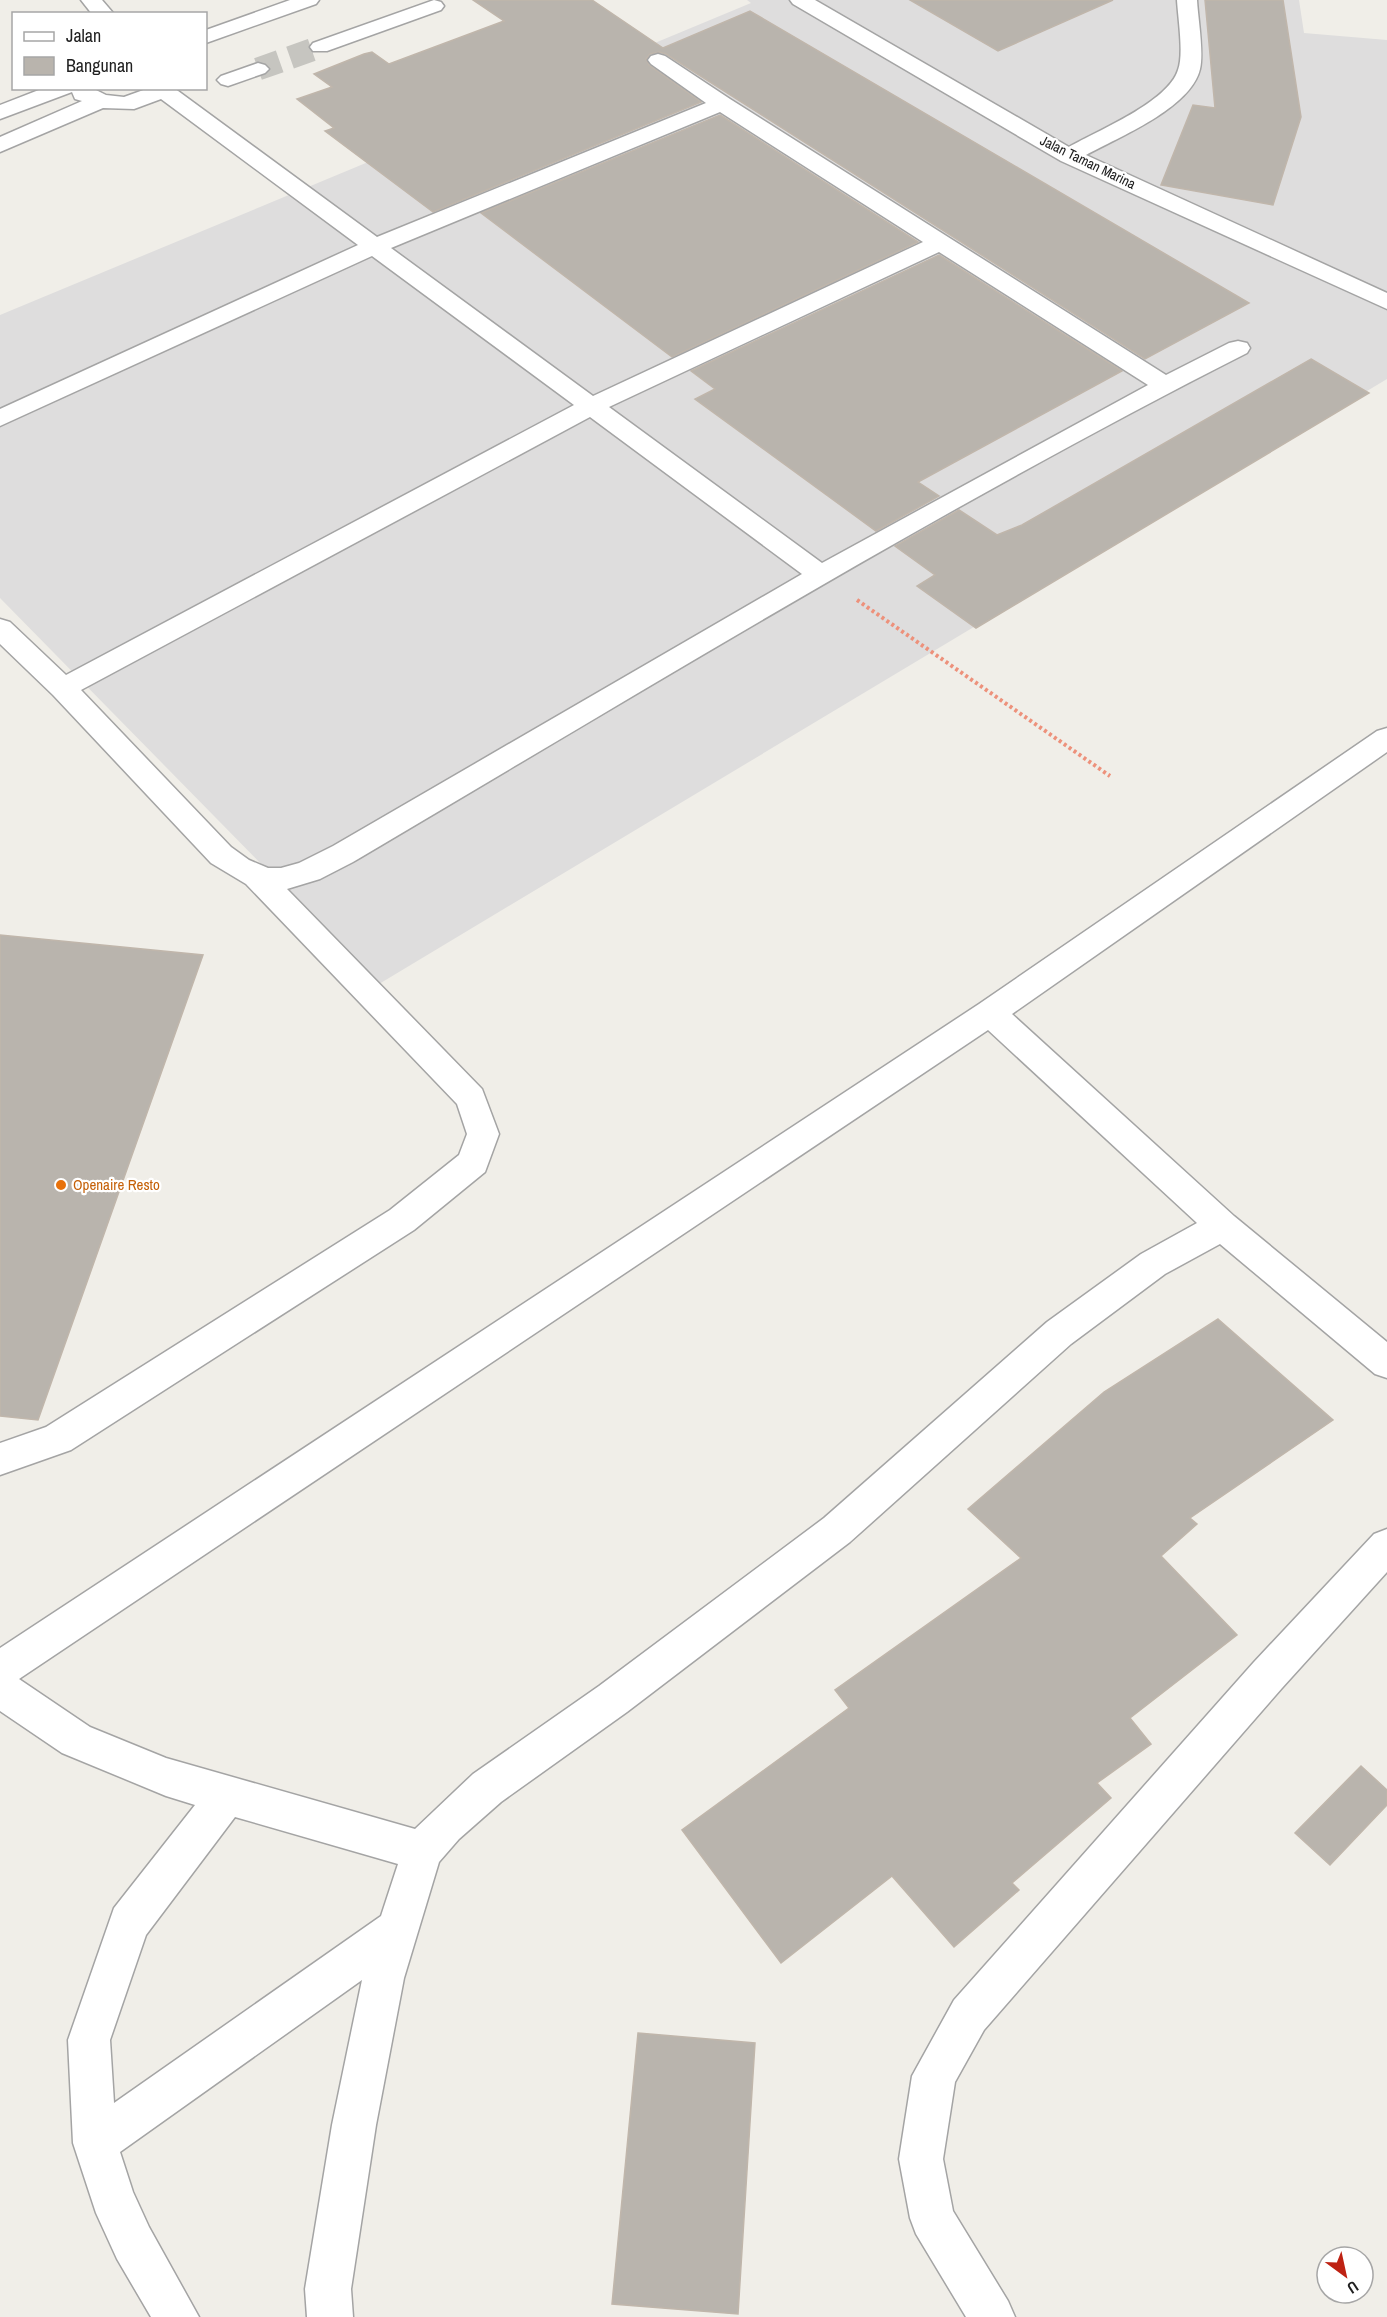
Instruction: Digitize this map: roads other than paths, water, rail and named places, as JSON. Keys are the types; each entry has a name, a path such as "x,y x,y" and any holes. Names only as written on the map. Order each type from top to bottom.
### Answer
{"street":[{"path":"91,0 102,12"},
{"path":"207,37 309,0"},
{"name":"Jalan Taman Marina","path":"801,0 1069,156 1387,302"},
{"path":"1069,156 1166,100 1181,88 1190,68 1187,0"},
{"path":"320,47 436,2"},
{"path":"658,60 722,104 1165,385"},
{"path":"228,80 258,69"},
{"path":"0,113 59,90"},
{"path":"0,145 90,95 121,104 145,100 160,90"},
{"path":"163,90 373,247 821,575"},
{"path":"0,418 373,247 722,104"},
{"path":"63,688 591,406 939,243"},
{"path":"0,628 63,688 221,855 239,869 257,877 277,882 295,878 336,858 821,575 1165,385 1238,348"},
{"path":"0,1670 990,1013 1387,738"},
{"path":"0,1459 58,1438 402,1220 473,1163 483,1134 471,1098 257,877"},
{"path":"990,1013 1222,1226 1387,1363"},
{"path":"330,2317 328,2289 354,2125 383,1978 422,1851 445,1825 487,1788 613,1699 837,1530 1059,1333 1153,1264 1222,1226"},
{"path":"992,2317 932,2218 921,2159 934,2076 969,2015 1268,1675 1387,1546"},
{"path":"0,1689 76,1740 166,1777 422,1851"},
{"path":"176,2317 133,2243 112,2197 95,2143 89,2040 129,1923 227,1795"},
{"path":"95,2143 398,1929"}],"tunnel":[{"path":"258,69 320,47"}],"place":[{"name":"Openaire Resto","path":"61,1185"}]}
